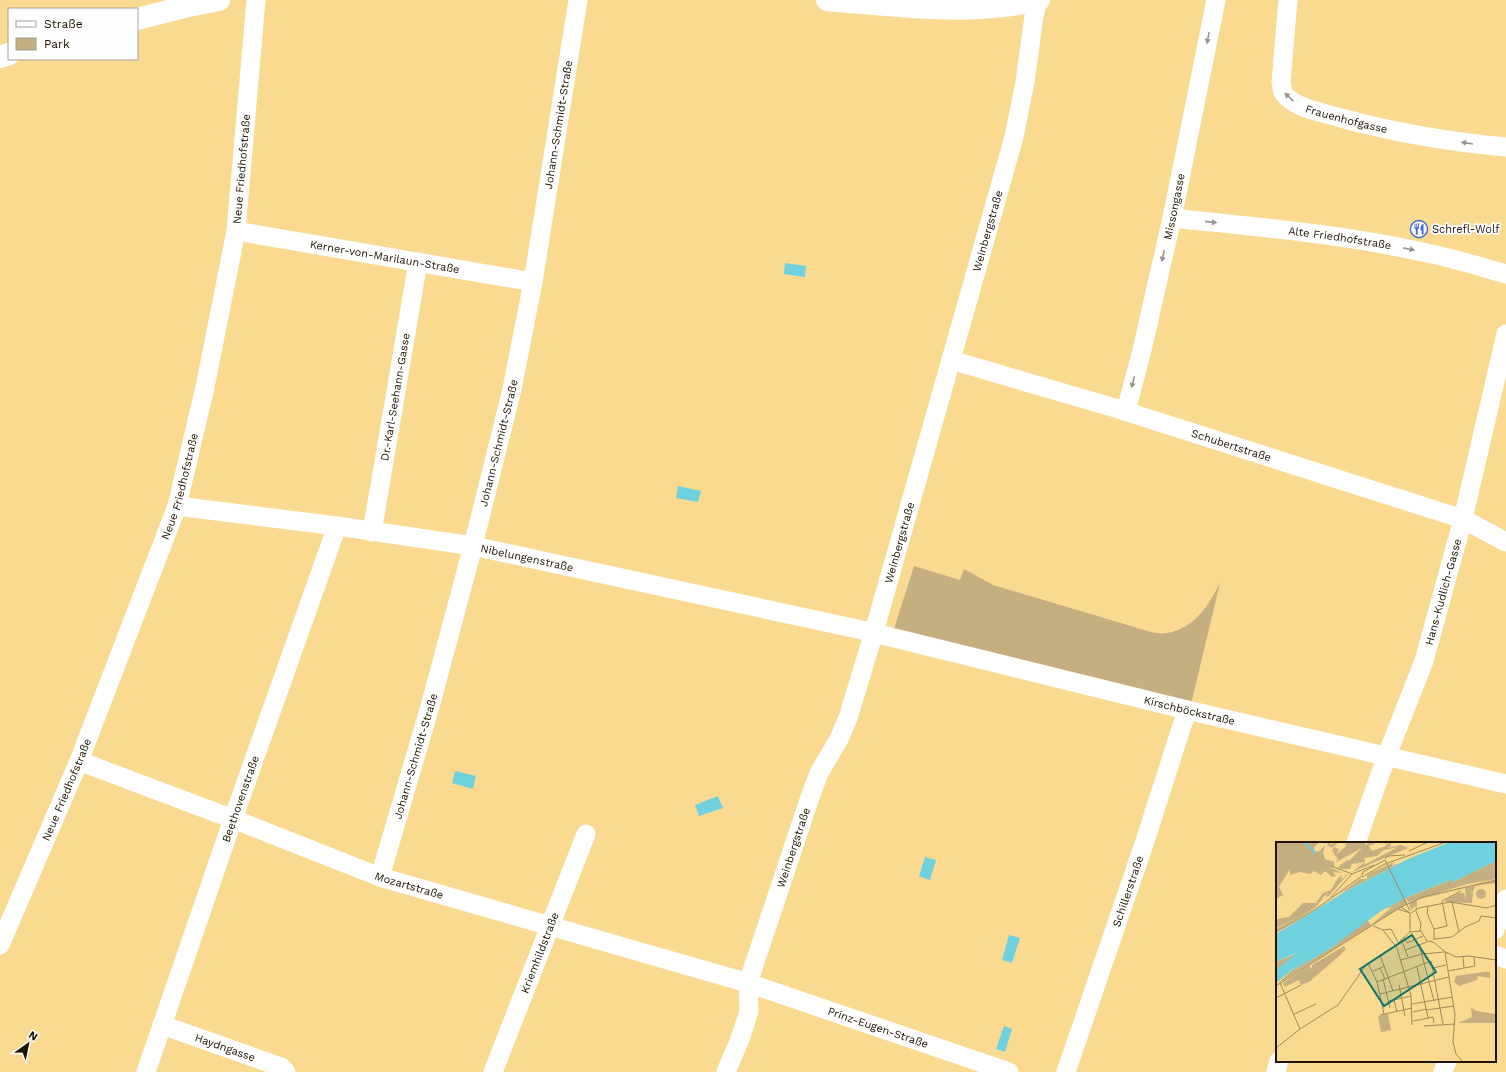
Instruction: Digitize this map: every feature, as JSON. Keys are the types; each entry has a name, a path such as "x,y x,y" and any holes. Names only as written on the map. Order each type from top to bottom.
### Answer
{"street":[{"path":"138,19 219,0"},
{"name":"Neue Friedhofstraße","path":"0,945 79,762 177,506 205,387 236,230 256,0"},
{"name":"Johann-Schmidt-Straße","path":"380,877 433,695 473,546 512,389 533,282 578,0"},
{"path":"827,0 918,8 959,9 1003,6 1038,0"},
{"name":"Weinbergstraße","path":"726,1072 740,1039 749,1011 748,983 810,797 819,773 839,739 848,718 874,632 1014,137 1026,82 1034,16 1038,0"},
{"name":"Missongasse","path":"1126,412 1142,350 1172,218 1216,0"},
{"name":"Frauenhofgasse","path":"1288,0 1281,82 1284,94 1295,102 1307,109 1377,128 1473,144 1506,147"},
{"name":"Alte Friedhofstraße","path":"1172,218 1288,230 1376,243 1428,253 1506,274"},
{"name":"Kerner-von-Marilaun-Straße","path":"236,230 533,282"},
{"name":"Dr.-Karl-Seehann-Gasse","path":"372,532 418,262"},
{"name":"Hans-Kudlich-Gasse","path":"1356,842 1387,756 1424,661 1463,518 1506,334"},
{"name":"Schubertstraße","path":"951,360 1126,412 1463,518 1506,542"},
{"name":"Nibelungenstraße","path":"177,506 337,526 473,546 874,632"},
{"name":"Beethovenstraße","path":"146,1072 233,819 337,526"},
{"name":"Kirschböckstraße","path":"874,632 1187,710 1506,784"},
{"name":"Schillerstraße","path":"1066,1072 1145,841 1187,710"},
{"name":"Mozartstraße","path":"79,762 233,819 380,877 748,983"},
{"name":"Kriemhildstraße","path":"493,1072 586,834"},
{"path":"1496,927 1506,899"},
{"path":"1496,956 1506,959"},
{"name":"Prinz-Eugen-Straße","path":"748,983 1009,1072"},
{"name":"Haydngasse","path":"162,1025 282,1070"},
{"path":"1276,1072 1280,1062"},
{"path":"1443,1072 1447,1062"}],"green space":[{"path":"914,566 960,580 964,569 993,585 1151,632 1161,633 1177,631 1193,621 1200,615 1211,600 1220,583 1191,704 893,632"}],"water":[{"path":"785,263 806,266 805,277 784,274"},
{"path":"678,486 701,491 698,502 676,498"},
{"path":"455,771 476,776 473,789 452,783"},
{"path":"718,796 723,808 699,816 695,805"},
{"path":"925,857 936,860 930,880 919,876"},
{"path":"1009,935 1020,938 1012,963 1002,960"},
{"path":"1004,1026 1012,1029 1005,1052 996,1049"}],"place":[{"name":"Schrefl-Wolf","path":"1419,229"}]}
